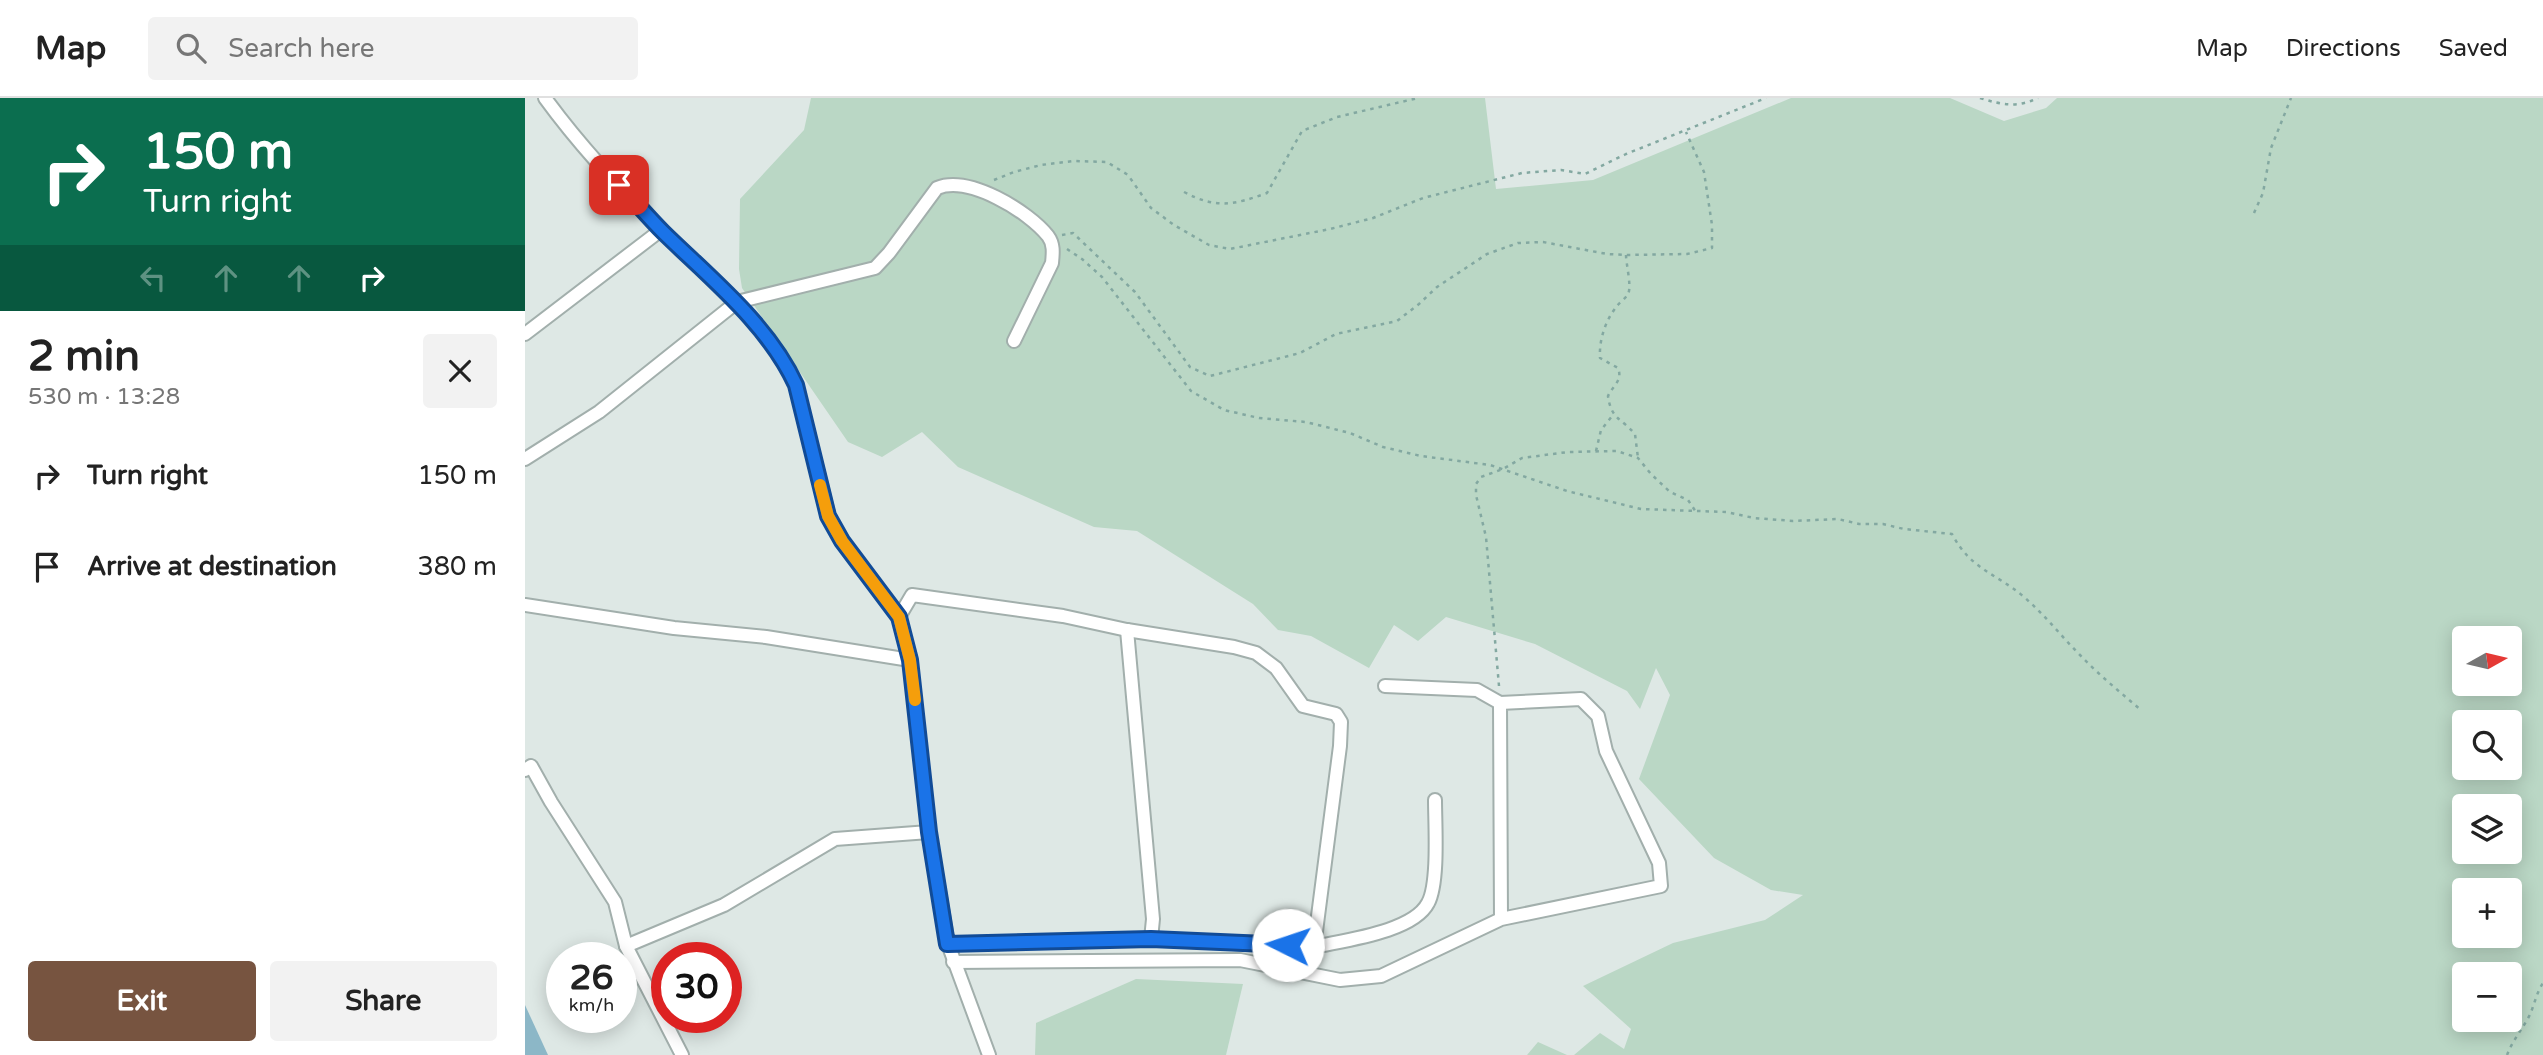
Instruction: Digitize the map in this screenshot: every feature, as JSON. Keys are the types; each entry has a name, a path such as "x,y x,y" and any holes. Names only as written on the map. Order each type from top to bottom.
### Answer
{"street":[{"path":"545,98 567,128 661,230 737,302 788,367 796,385 828,516 842,541 899,617 910,660 929,832 947,944 989,1055"},
{"path":"525,459 599,412 737,302 875,268 937,188 946,184 1007,201 1049,237 1054,249 1052,262 1014,341"},
{"path":"525,334 661,230"},
{"path":"899,617 912,594 1063,616 1127,630 1234,647 1256,653 1276,668 1303,706 1336,714 1341,722 1314,947"},
{"path":"525,605 674,628 766,636 910,660"},
{"path":"1127,630 1153,919 1151,939"},
{"path":"953,962 1240,960 1340,980 1381,976 1501,919 1661,886 1659,863 1606,751 1598,716 1581,699 1500,703 1477,690 1385,686"},
{"path":"1500,703 1501,919"},
{"path":"527,764 615,902 625,942"},
{"path":"947,944 1151,939 1314,947 1382,931 1412,920 1428,904 1433,889 1435,800"},
{"path":"636,942 724,905 835,839 929,832"},
{"path":"637,967 682,1055"}],"path":[{"path":"1184,192 1202,201 1224,205 1247,201 1267,193 1301,131 1337,117 1418,98"},
{"path":"980,192 995,180 1023,170 1073,161 1107,162 1128,175 1151,208 1174,225 1209,245 1230,249 1373,218 1423,198 1522,173 1561,170 1585,174 1766,98"},
{"path":"1980,98 1995,103 2023,105 2038,98"},
{"path":"2254,213 2263,193 2271,148 2291,98"},
{"path":"1049,237 1073,233 1135,292 1190,367 1210,376 1300,353 1336,334 1397,321 1437,287 1487,254 1518,243 1543,242 1626,255 1687,254 1712,248 1712,225 1704,172 1686,132"},
{"path":"1049,237 1082,259 1102,277 1191,391 1224,410 1259,418 1305,422 1350,433 1383,447 1503,469 1567,491 1641,509 1726,512 1754,518 1793,521 1838,519 1952,534 1960,550 1988,574 2007,582 2025,597 2079,654 2140,710"},
{"path":"1626,255 1630,289 1628,296 1616,307 1606,324 1600,343 1599,358 1618,368 1620,373 1618,384 1608,396 1613,415 1635,434 1638,458 1651,474 1671,492 1688,500 1696,512"},
{"path":"1595,452 1601,430 1613,415"},
{"path":"1500,703 1487,549 1476,484 1481,477 1522,458 1568,452 1617,451 1638,458"},
{"path":"2507,1055 2529,1018 2536,994 2543,983"}],"green space":[{"path":"811,98 1485,98 1496,189 1593,180 1791,98 1950,98 2004,121 2046,108 2057,98 2543,98 2543,1055 1574,1055 1600,1033 1624,1049 1631,1029 1583,986 1673,943 1765,920 1803,895 1771,890 1714,858 1639,779 1670,695 1656,668 1640,709 1627,691 1535,644 1446,617 1418,641 1394,625 1369,668 1311,636 1278,630 1253,604 1137,531 1094,527 958,467 922,432 882,457 848,442 742,288 739,269 740,199 804,130"},
{"path":"1136,979 1243,984 1226,1055 1035,1055 1036,1023"},
{"path":"1538,1042 1567,1055 1527,1055"}],"water":[{"path":"525,1005 548,1055 525,1055"}],"slow traffic":[{"path":"820,485 828,516 842,541 899,617 910,660 915,700"}],"route":[{"path":"619,185 661,230 737,302 788,367 796,385 828,516 842,541 899,617 914,687 929,832 947,944 1151,939 1288,945"}]}
